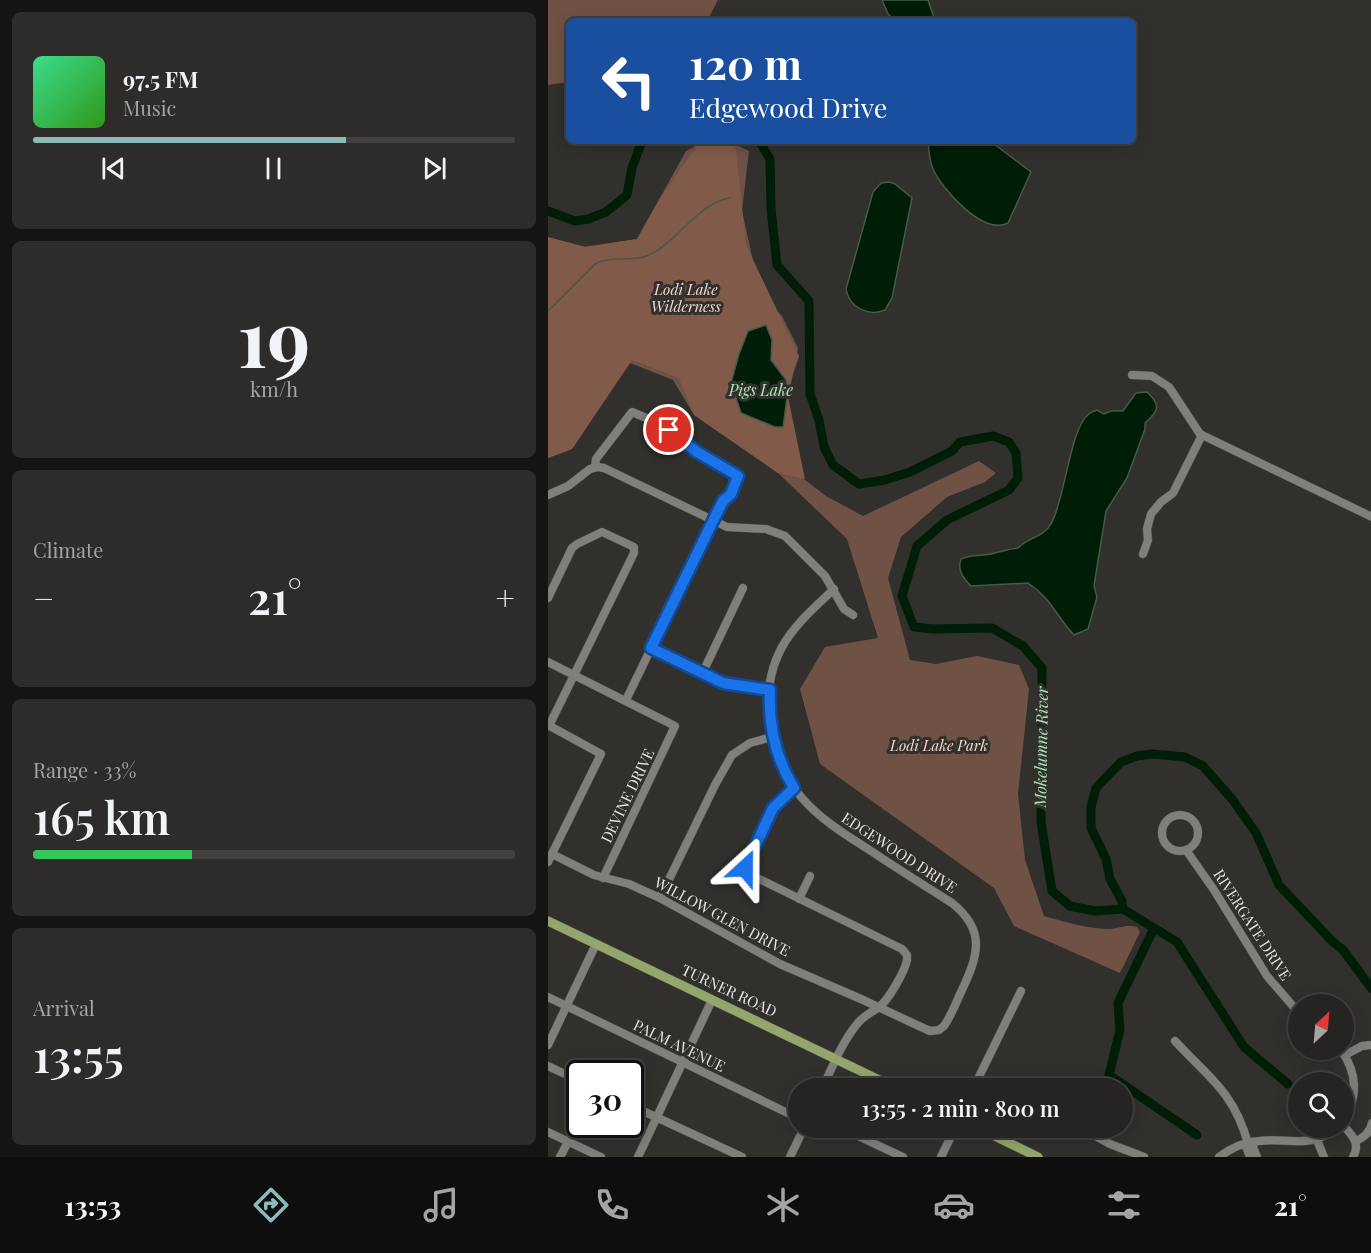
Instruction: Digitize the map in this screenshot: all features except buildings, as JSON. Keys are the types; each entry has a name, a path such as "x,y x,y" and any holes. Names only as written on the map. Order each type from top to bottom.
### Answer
{"main road":[{"name":"TURNER ROAD","path":"548,921 875,1078"},
{"path":"999,1138 1038,1157"}],"street":[{"path":"1132,375 1152,376 1169,387 1185,414 1202,435 1212,441 1372,517"},
{"path":"548,495 568,486 594,467 596,459 629,413 638,414 658,423 697,452 737,474 737,481 731,494 723,501 626,700 548,662"},
{"path":"1143,554 1148,540 1147,528 1151,514 1161,502 1174,493 1202,435"},
{"path":"594,467 604,468 727,527 766,529 785,536 825,576 844,609 852,615"},
{"path":"548,598 572,548 577,544 602,532 634,547 634,553 549,726 601,754 550,858"},
{"path":"702,674 743,588"},
{"name":"EDGEWOOD DRIVE","path":"834,590 810,611 792,632 775,665 770,690 772,737 780,763 794,788 813,809 841,832 960,910 973,928 977,948 971,971 944,1026 938,1030 930,1031 879,1007"},
{"path":"651,648 723,683 770,690"},
{"name":"DEVINE DRIVE","path":"603,878 675,726 626,700"},
{"path":"660,898 732,755 750,743 772,737"},
{"path":"794,788 773,808 745,868 749,875 905,952 907,960 886,999 859,1021 842,1045 827,1078"},
{"name":"RIVERGATE DRIVE","path":"1175,815 1189,817 1198,828 1196,842 1186,850 1175,850 1169,847 1162,836 1165,823 1175,815"},
{"name":"RIVERGATE DRIVE","path":"1186,850 1214,890 1267,976 1288,1000"},
{"name":"WILLOW GLEN DRIVE","path":"550,858 603,878 629,884 660,898 773,961 879,1007"},
{"path":"799,899 810,876"},
{"path":"548,1045 596,944"},
{"path":"978,1078 1021,991"},
{"name":"PALM AVENUE","path":"548,997 788,1113"},
{"path":"638,1157 712,1000"},
{"path":"1175,1041 1228,1097 1242,1123 1250,1157"},
{"path":"1354,1049 1372,1045"},
{"path":"548,1066 566,1074"},
{"path":"644,1111 742,1157"},
{"path":"1356,1141 1365,1137 1372,1123"},
{"path":"548,1132 601,1157"},
{"path":"790,1157 799,1138"},
{"path":"862,1138 903,1157"},
{"path":"941,1157 950,1138"},
{"path":"1099,1138 1144,1157"},
{"path":"1220,1157 1248,1143 1272,1140 1295,1143 1320,1138"},
{"path":"1353,1157 1357,1149 1354,1138"},
{"path":"1317,1140 1324,1157"},
{"path":"560,1157 568,1142"},
{"path":"1248,1143 1257,1157"}],"green space":[{"path":"548,0 718,0 709,18 566,18 566,82 548,85"},
{"name":"Lodi Lake Wilderness","path":"698,144 733,144 736,150 746,245 799,356 787,392 805,479 778,473 694,415 679,378 632,360 572,449 548,458 548,237 586,247 637,239 659,200"},
{"name":"Lodi Lake Park","path":"699,144 734,144 749,151 742,211 760,292 782,316 798,348 782,431 797,474 826,496 863,516 979,461 996,473 985,482 947,497 901,537 888,578 910,660 936,664 977,656 1019,665 1029,689 1018,794 1025,860 1044,916 1093,928 1137,927 1140,932 1120,973 1014,926 994,888 820,764 800,689 825,647 878,638 847,539 778,473 694,415 673,380 630,363 572,449 548,458 548,237 570,249 637,239 686,151"}],"water":[{"path":"882,0 928,0 934,18 893,18 888,14"},
{"path":"928,144 994,144 1031,172 1008,223 998,225 987,223 964,208 938,178 930,159"},
{"path":"889,182 912,198 892,298 885,310 872,312 855,305 846,289 873,192 881,183"},
{"name":"Pigs Lake","path":"766,325 772,340 771,360 786,380 787,398 783,427 775,427 741,413 731,383 748,331"},
{"path":"1147,392 1155,401 1156,408 1145,423 1145,429 1127,478 1106,511 1094,586 1097,597 1088,629 1074,635 1048,601 1028,583 971,586 962,574 961,559 1018,548 1044,532 1051,524 1082,421 1097,410 1104,414 1111,411 1123,411 1136,393"}],"waterway":[{"name":"Mokelumne River","path":"548,211 575,221 606,212 627,195 632,168 641,144"},
{"name":"Mokelumne River","path":"761,144 770,159 771,209 777,265 809,301 810,394 819,420 824,447 833,465 859,484 885,480 910,472 952,451 960,442 993,436 1009,442 1016,453 1018,478 1009,490 947,520 917,546 902,596 914,627 992,628 1023,646 1042,668 1041,822 1052,891 1070,906 1095,911 1123,909 1122,901 1110,879 1106,859 1091,828 1091,807 1096,788 1121,762 1137,756 1152,754 1185,757 1203,766 1232,799 1256,833 1279,885 1343,950 1372,989"},
{"path":"548,311 595,264 601,261 635,259 649,255 670,241 697,215 717,202 729,198"},
{"path":"1123,909 1177,942 1244,1047 1288,1084"},
{"path":"1154,928 1118,1003 1120,1030 1109,1075 1197,1135"}],"route":[{"path":"669,430 697,452 738,476 731,494 723,501 651,648 723,683 770,690 769,716 772,737 785,773 794,788 776,803 745,868"}]}
